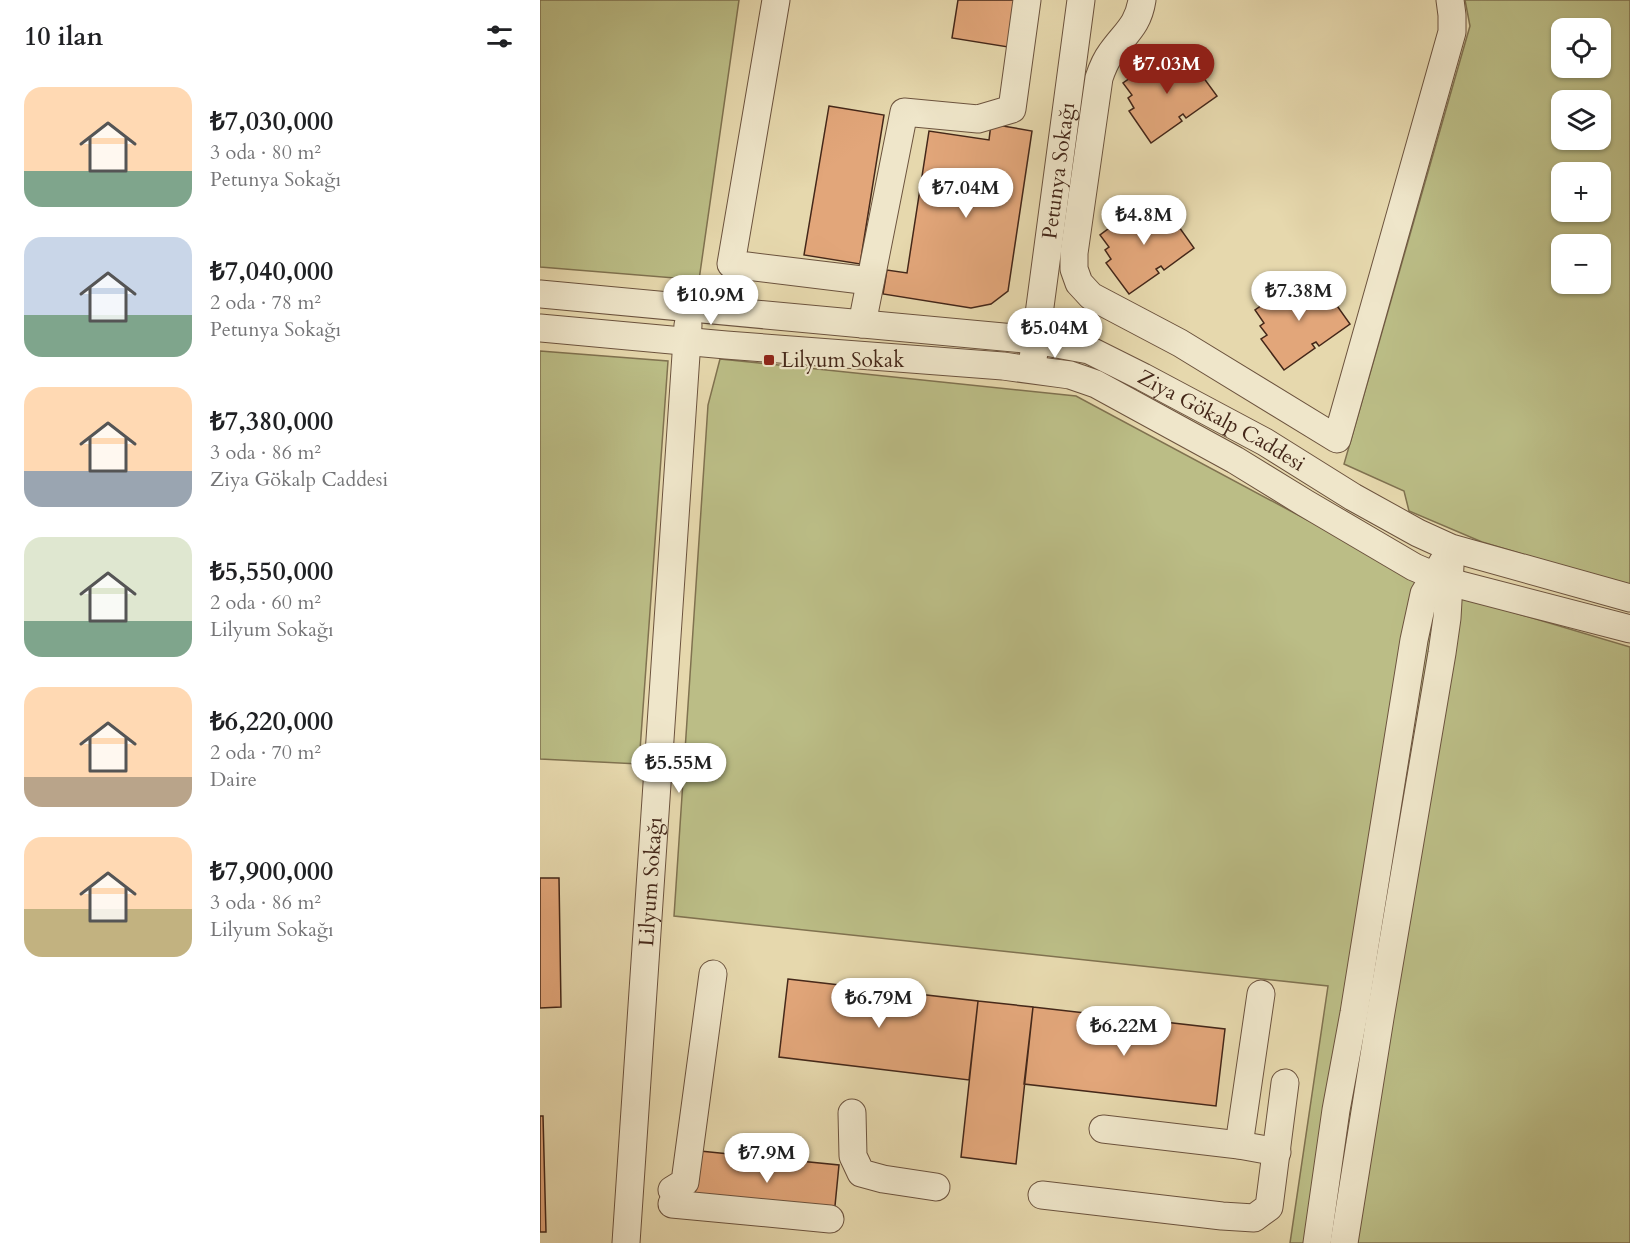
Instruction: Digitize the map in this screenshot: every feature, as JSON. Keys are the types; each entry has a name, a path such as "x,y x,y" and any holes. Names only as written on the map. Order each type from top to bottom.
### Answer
{"street":[{"path":"776,0 731,264 870,281"},
{"path":"862,324 904,112 978,118 1012,109 1027,0"},
{"name":"Petunya Sokağı","path":"1031,370 1081,0"},
{"path":"1142,0 1135,24 1110,54 1099,78 1074,253 1074,269 1079,283 1090,296 1180,343 1337,439 1452,32 1450,0"},
{"name":"Ziya Gökalp Caddesi","path":"540,294 1035,340 1089,350 1265,442 1353,498 1418,533 1451,548 1630,598"},
{"name":"Lilyum Sokağı","path":"626,1243 689,308"},
{"path":"540,328 687,342 1003,366 1070,375 1096,384 1235,460 1414,567 1442,579 1630,629"},
{"path":"1344,1243 1442,653 1447,618 1442,579 1451,548"},
{"path":"1317,1243 1336,1110 1354,1013 1414,640 1424,594 1442,579"},
{"path":"713,974 685,1182 672,1197 830,1219"},
{"path":"1239,1145 1261,994"},
{"path":"1042,1195 1254,1218 1269,1207 1285,1083"},
{"path":"852,1113 853,1156 861,1173 883,1179 936,1187"},
{"path":"1103,1129 1239,1145 1277,1152"}],"green space":[{"path":"540,0 739,0 699,280 540,267"},
{"path":"1465,0 1630,0 1630,586 1482,542 1409,511 1404,491 1344,464 1470,26"},
{"path":"540,351 668,361 639,764 540,759"},
{"path":"720,359 1076,396 1438,590 1630,647 1630,1243 1290,1243 1328,986 674,916 708,405"}],"building":[{"path":"958,0 1015,0 1008,47 952,38"},
{"path":"1170,48 1180,61 1184,59 1191,69 1195,66 1217,96 1186,118 1183,114 1179,117 1182,121 1151,143 1129,111 1134,108 1128,98 1132,95 1123,83 1143,69 1147,75 1157,69 1151,62"},
{"path":"829,106 884,115 860,264 804,255"},
{"path":"991,124 1032,131 1008,291 991,304 971,308 883,294 887,270 907,273 929,131 989,140"},
{"path":"1148,200 1157,213 1161,210 1168,220 1172,217 1194,248 1164,270 1161,266 1156,269 1159,273 1129,294 1106,263 1111,259 1105,250 1109,247 1100,235 1120,220 1125,227 1134,220 1129,214"},
{"path":"1303,275 1312,289 1316,286 1323,296 1328,293 1350,324 1319,346 1316,342 1312,344 1315,348 1284,370 1261,339 1267,335 1260,326 1264,323 1255,310 1275,296 1280,303 1289,296 1284,289"},
{"path":"540,878 559,878 561,1007 540,1008"},
{"path":"788,979 978,1001 969,1080 779,1057"},
{"path":"978,1001 1033,1007 1016,1164 961,1157"},
{"path":"1033,1007 1225,1029 1216,1106 1024,1084"},
{"path":"540,1116 543,1116 546,1232 540,1232"},
{"path":"700,1151 839,1165 834,1216 694,1202"}],"place":[{"name":"Lilyum Sokak","path":"769,360"}]}
